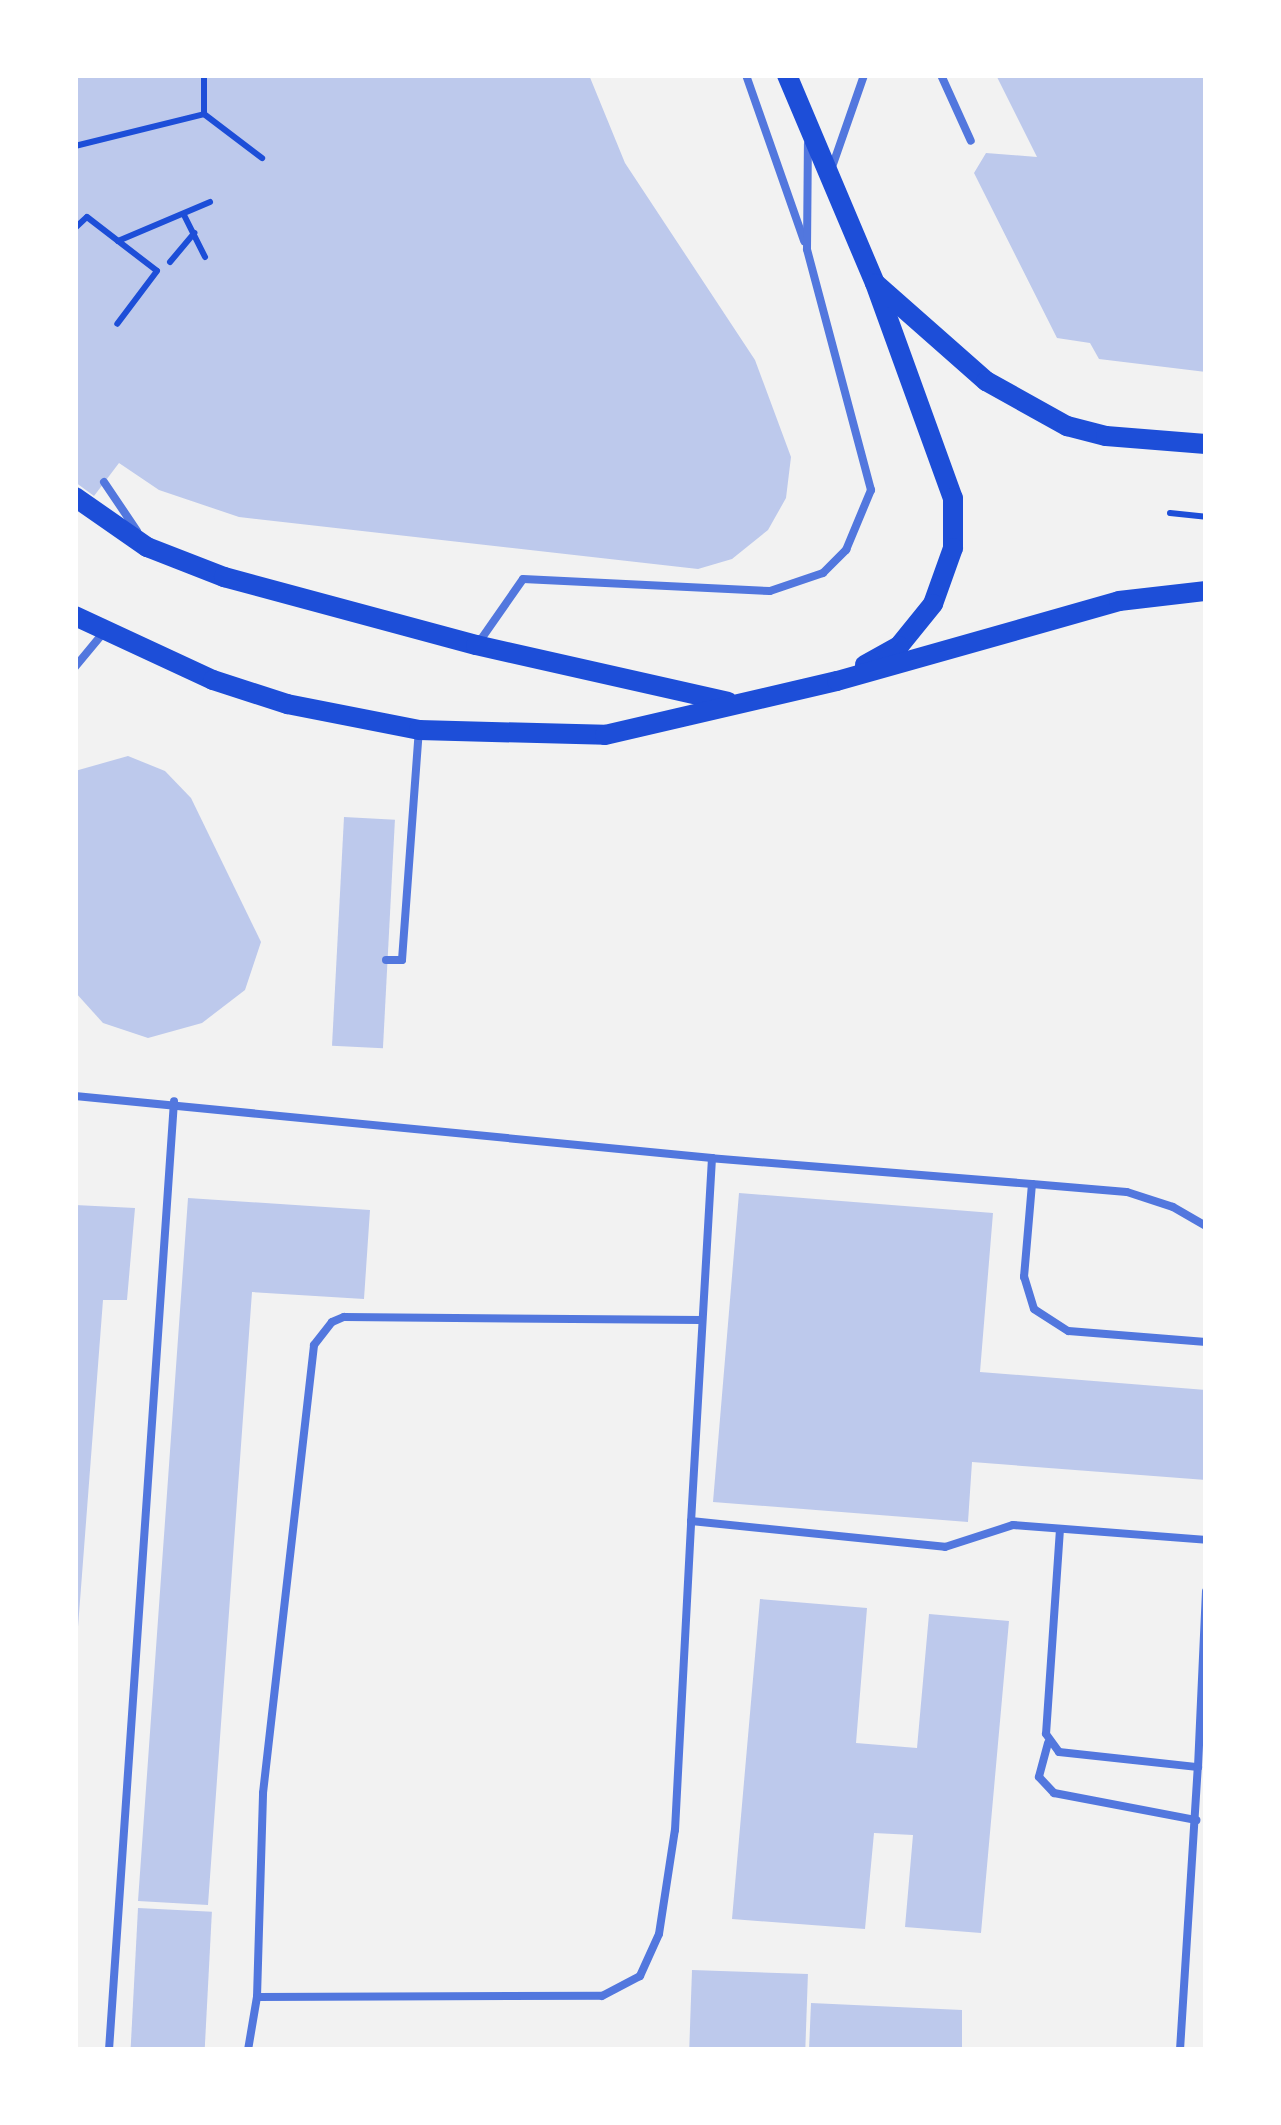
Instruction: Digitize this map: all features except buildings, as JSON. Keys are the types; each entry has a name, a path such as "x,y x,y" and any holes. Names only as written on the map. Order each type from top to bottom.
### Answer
{"main road":[{"path":"787,75 875,283 953,498 953,548 933,604 899,646 837,682"},
{"path":"875,283 986,381 1067,426 1106,436 1206,444"},
{"path":"75,497 147,548 224,576 476,645 735,704"},
{"path":"75,616 104,632 288,704 419,730 605,735 837,682 1119,601 1206,591"}],"lane":[{"path":"476,645 523,578 770,591 822,573 846,550 870,490 807,249 746,75"},
{"path":"830,174 864,75"},
{"path":"941,75 970,140"},
{"path":"807,249 808,120"},
{"path":"104,482 147,548"},
{"path":"75,667 104,632"},
{"path":"386,960 402,960 419,730"},
{"path":"75,1096 174,1101 712,1158 1127,1192 1174,1207 1206,1226"},
{"path":"109,2050 174,1101"},
{"path":"256,1997 602,1996 640,1976 659,1934 675,1830 712,1158"},
{"path":"1032,1184 1024,1277 1034,1309 1068,1331 1206,1342"},
{"path":"248,2050 256,1997 263,1793 314,1345 344,1317 701,1320"},
{"path":"691,1522 945,1547 1013,1525 1206,1540"},
{"path":"1060,1529 1048,1743 1038,1777 1054,1793 1196,1820"},
{"path":"1180,2050 1206,1592"},
{"path":"1048,1743 1058,1752 1198,1767"}],"path":[{"path":"204,75 204,114"},
{"path":"75,146 204,114"},
{"path":"204,114 262,158"},
{"path":"118,241 210,202"},
{"path":"184,215 204,257"},
{"path":"75,228 87,217 157,273 118,324"},
{"path":"170,262 194,233"},
{"path":"1170,513 1206,517"}]}
